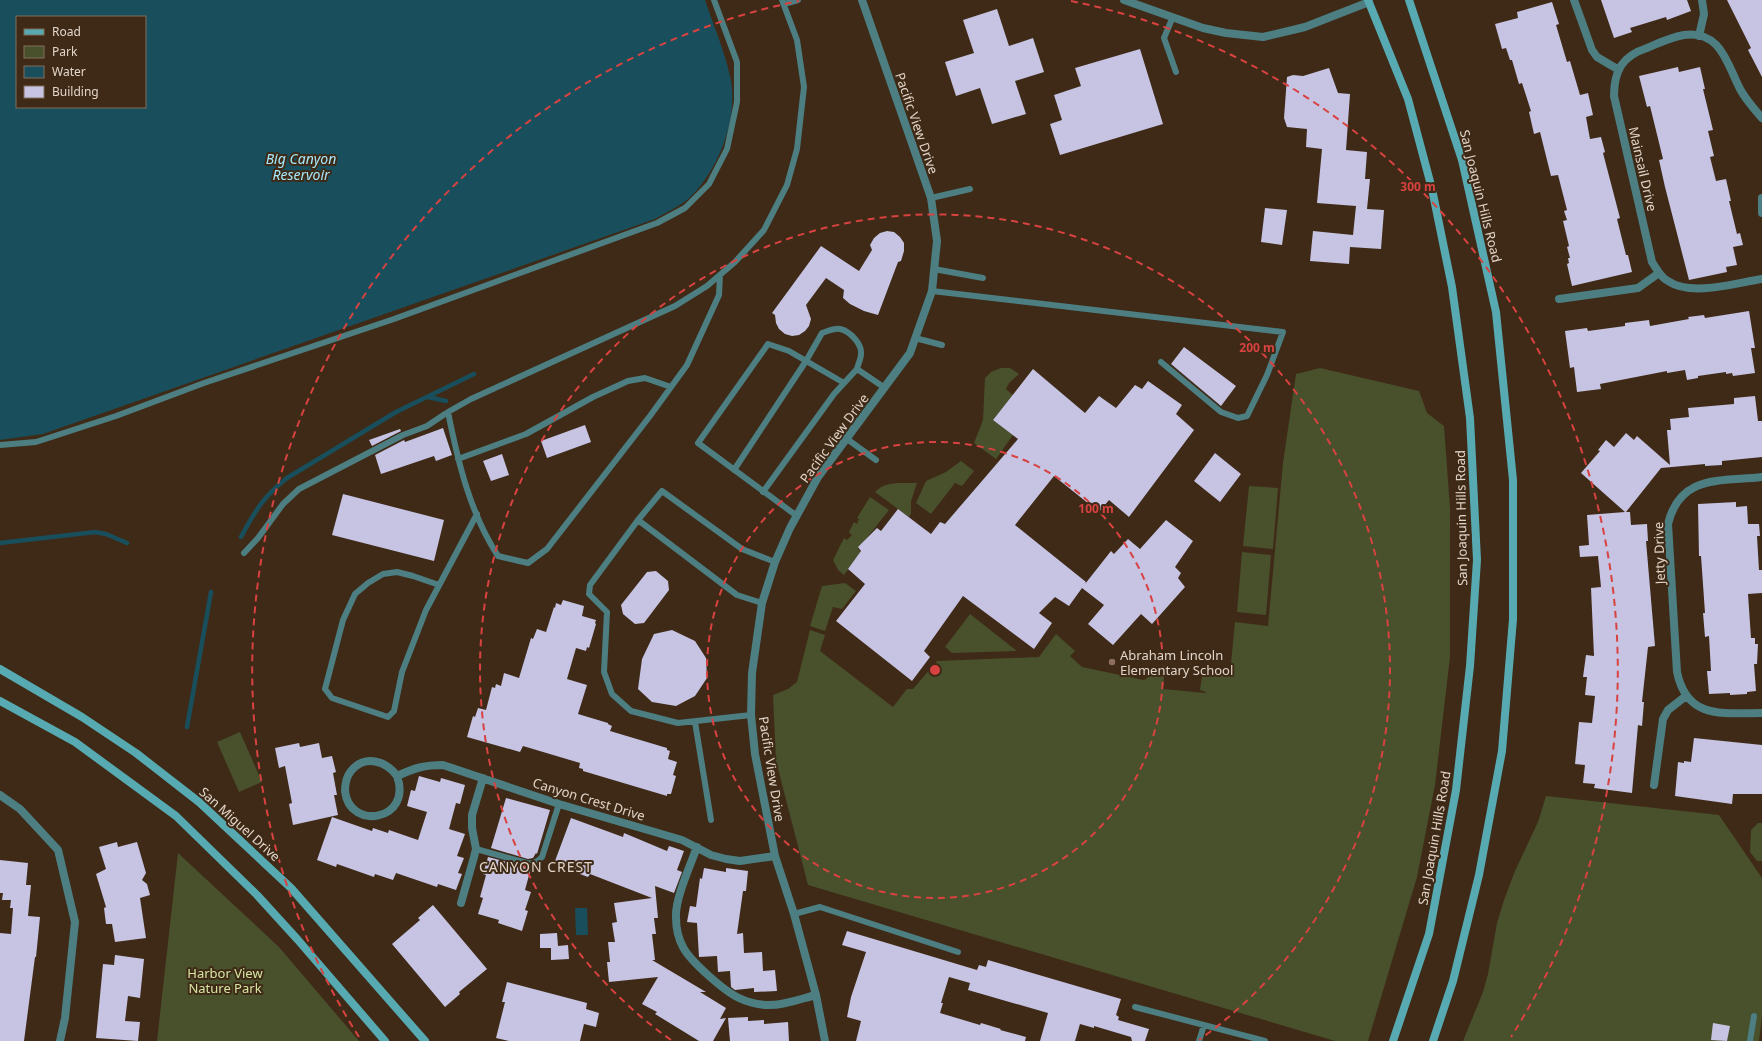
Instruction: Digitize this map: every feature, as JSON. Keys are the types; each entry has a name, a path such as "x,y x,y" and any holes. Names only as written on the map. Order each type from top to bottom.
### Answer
{"main road":[{"name":"San Joaquin Hills Road","path":"1409,0 1462,160 1496,312 1513,480 1513,619 1502,751 1479,875 1453,981 1433,1041"},
{"name":"San Joaquin Hills Road","path":"1370,1 1408,99 1432,189 1452,287 1470,418 1477,560 1470,666 1456,790 1429,934 1394,1041"},
{"name":"San Miguel Drive","path":"0,669 82,717 136,753 199,802 291,888 425,1041"},
{"path":"0,701 75,742 176,816 257,895 385,1041"}],"street":[{"name":"Pacific View Drive","path":"825,1041 816,995 794,914 775,856 755,754 751,715 752,673 762,603 776,562 796,516 818,477 910,353 932,291 937,241 930,198 862,0"},
{"path":"1124,0 1172,19 1220,32 1263,37 1306,27 1370,1"},
{"path":"1574,0 1592,50 1597,57 1619,70"},
{"path":"1699,36 1704,14 1702,0"},
{"name":"Mainsail Drive","path":"1762,118 1748,102 1725,54 1717,44 1699,36 1682,36 1637,51 1626,60 1619,70 1614,82 1614,96 1652,262 1659,273 1667,281 1679,287 1692,289 1762,278"},
{"path":"1762,198 1762,213"},
{"path":"1559,299 1638,288 1659,273"},
{"name":"Jetty Drive","path":"1762,477 1696,486 1686,491 1677,500 1671,510 1668,524 1677,672 1680,684 1686,696 1702,709 1716,714 1762,714"},
{"path":"1654,785 1663,719 1668,710 1686,696"},
{"path":"376,761 392,768 397,776 400,785 398,798 391,810 383,815 374,817 364,816 356,811 346,796 345,786 347,778 352,770 359,765 376,761"},
{"name":"Canyon Crest Drive","path":"397,776 415,768 428,765 443,765 559,804 682,840 711,855 726,859 740,860 775,856"},
{"path":"461,903 476,849 472,828 472,815 483,778"},
{"path":"0,795 20,809 58,850 75,922 65,1018 60,1041"},
{"path":"697,847 678,902 676,915 677,931 683,947 690,958 726,990 739,998 752,1003 766,1005 780,1004 816,995"}],"lane":[{"path":"0,445 36,442 116,416 204,383 394,319 657,224 685,208 709,184 727,149 737,102 737,62 714,0"},
{"path":"244,553 258,538 283,504 299,489 404,435 427,426 448,412 478,396 675,306 707,286 735,262 764,230 787,185 797,149 804,87 797,40 783,2 798,0"},
{"path":"1172,19 1164,38 1176,72"},
{"path":"930,198 970,189"},
{"path":"934,269 983,278"},
{"path":"448,412 464,480 487,538 498,556 528,563 547,549 641,428 687,365 719,296 720,275"},
{"path":"932,291 1283,332 1266,375 1247,416 1238,418 1220,412 1161,362"},
{"path":"734,470 806,361 822,333 832,329 841,329 852,336 860,345 861,354 857,369 830,400 763,492"},
{"path":"915,338 942,346"},
{"path":"796,516 698,443 768,344 789,351 844,383"},
{"path":"857,369 885,388"},
{"path":"458,459 526,434 593,397 628,382 645,378 671,387"},
{"path":"847,439 876,460"},
{"path":"751,715 678,723 631,711 612,694 604,672 607,612 589,594 590,585 638,520 662,491 742,549 776,562"},
{"path":"439,585 397,572 383,574 368,583 355,594 344,620 325,690 332,698 388,717 394,711 402,672 426,610 477,514"},
{"path":"638,520 737,594 762,603"},
{"path":"695,722 711,820"},
{"path":"476,849 533,864 542,857 559,804"},
{"path":"794,914 820,907 958,952"},
{"path":"1135,1007 1264,1041"},
{"path":"1750,1041 1754,1016"},
{"path":"1199,1041 1204,1025"}],"green space":[{"path":"1001,368 1010,368 1019,374 1009,383 1006,389 1013,395 993,420 1013,435 996,459 974,443 983,420 985,378 991,372"},
{"path":"1320,368 1419,391 1427,413 1444,426 1450,508 1450,657 1435,785 1417,877 1368,1041 1335,1041 808,885 776,761 773,695 788,689 797,682 810,630 825,635 820,651 893,707 907,689 913,689 937,661 1039,657 1056,634 1075,651 1070,656 1082,667 1144,680 1165,666 1163,689 1205,693 1206,692 1200,690 1203,670 1230,674 1235,622 1268,626 1283,463 1296,374"},
{"path":"961,461 974,471 962,486 955,483 931,514 916,503 926,481 946,472"},
{"path":"897,483 917,483 911,501 911,514 909,517 875,492 885,485"},
{"path":"1249,486 1278,488 1273,549 1243,546"},
{"path":"870,497 889,510 858,549 861,552 844,575 838,570 833,560 844,538 847,540 852,535 849,532 854,522 857,524 859,519 857,518"},
{"path":"1242,552 1271,555 1266,615 1237,612"},
{"path":"845,583 856,591 842,609 833,607 825,631 810,626 822,586"},
{"path":"970,614 1017,651 952,653 945,647"},
{"path":"240,732 262,782 239,792 217,742"},
{"path":"1546,796 1719,815 1762,878 1762,1016 1759,1041 1463,1041 1483,992 1488,974 1497,923 1504,900 1515,871 1538,822"},
{"path":"1758,823 1762,823 1762,861 1757,861 1750,852 1751,830"},
{"name":"Harbor View Nature Park","path":"178,853 279,947 359,1041 157,1041"}],"water":[{"name":"Big Canyon Reservoir","path":"0,0 705,0 729,71 732,97 731,113 723,146 708,176 698,189 680,205 655,219 43,434 0,440"},
{"path":"575,908 587,908 588,935 576,935"}],"building":[{"path":"1601,0 1687,0 1691,11 1667,20 1666,17 1630,28 1632,32 1614,38"},
{"path":"1727,0 1762,0 1762,77 1748,50 1751,48"},
{"path":"1552,2 1559,24 1556,25 1567,62 1570,61 1580,95 1588,93 1593,115 1586,117 1590,139 1601,137 1605,152 1603,153 1620,218 1617,219 1632,272 1572,286 1567,264 1569,263 1568,258 1570,258 1567,247 1569,246 1563,221 1567,220 1564,211 1567,210 1558,175 1551,176 1540,132 1534,134 1529,112 1531,111 1522,83 1519,84 1512,60 1510,60 1506,48 1502,49 1495,24 1518,18 1517,12"},
{"path":"997,9 1009,46 1033,38 1044,72 1015,81 1026,114 992,124 980,88 956,96 945,62 974,53 963,20"},
{"path":"1140,49 1163,124 1060,155 1050,124 1062,120 1054,95 1081,86 1075,68"},
{"path":"1678,67 1679,72 1700,67 1705,89 1703,89 1713,130 1708,131 1714,156 1710,157 1716,181 1726,179 1731,201 1729,201 1737,234 1740,233 1743,245 1733,247 1737,265 1726,267 1727,272 1689,280 1659,160 1663,159 1650,106 1647,107 1639,76"},
{"path":"1329,68 1338,93 1350,94 1346,150 1367,152 1365,179 1370,179 1367,209 1384,210 1381,249 1350,247 1349,264 1310,261 1313,231 1353,235 1356,206 1317,203 1322,149 1306,147 1307,129 1287,127 1284,118 1287,77 1293,75 1303,76"},
{"path":"1265,208 1287,210 1282,245 1261,242"},
{"path":"887,231 894,232 900,237 904,243 904,251 901,261 898,262 878,315 864,311 850,304 843,298 844,290 826,278 806,305 811,319 809,326 805,331 799,335 792,336 785,334 779,329 776,323 775,315 772,313 821,246 859,271 872,250 870,245 874,238 880,233"},
{"path":"1749,311 1755,348 1751,348 1755,373 1733,376 1732,373 1726,374 1726,372 1698,376 1698,378 1687,380 1685,370 1667,373 1667,371 1600,384 1601,389 1577,392 1574,367 1570,368 1565,331 1587,328 1588,331 1625,326 1625,323 1649,320 1650,326 1689,319 1688,317 1704,315 1705,318"},
{"path":"1184,347 1236,386 1221,406 1171,364"},
{"path":"1033,369 1085,413 1099,396 1116,408 1135,385 1142,389 1148,381 1182,405 1176,414 1194,430 1129,517 1109,500 1099,512 1054,476 1015,525 1086,582 1085,584 1111,551 1114,554 1128,539 1140,549 1166,520 1193,541 1175,567 1181,573 1178,578 1185,587 1152,624 1141,614 1113,645 1088,624 1104,605 1082,588 1069,606 1055,597 1039,613 1052,623 1034,649 963,596 924,651 930,657 912,681 836,621 865,584 848,569 861,551 858,547 877,528 881,531 898,509 931,534 940,522 945,524 1018,439 993,420"},
{"path":"1755,396 1758,421 1762,421 1762,457 1722,461 1722,465 1705,466 1705,464 1661,468 1626,512 1630,512 1631,525 1647,524 1648,541 1646,541 1655,646 1648,647 1642,702 1644,702 1642,726 1638,725 1632,793 1594,788 1595,784 1583,783 1585,765 1575,764 1579,722 1592,723 1595,696 1585,695 1587,677 1583,677 1586,655 1594,656 1591,588 1601,587 1598,556 1580,557 1579,546 1589,545 1587,515 1625,512 1581,473 1600,451 1598,450 1606,440 1614,447 1626,433 1634,440 1637,436 1670,465 1667,430 1671,430 1670,419 1689,417 1688,408 1734,404 1734,398"},
{"path":"585,425 591,442 547,458 541,441"},
{"path":"443,428 452,455 436,461 434,456 381,474 375,455 404,440 405,442"},
{"path":"400,429 401,431 372,446 369,440"},
{"path":"1215,453 1241,474 1220,502 1194,481"},
{"path":"502,454 509,475 491,481 483,461"},
{"path":"343,494 444,520 434,561 332,535"},
{"path":"1736,502 1736,507 1747,506 1748,524 1759,524 1760,536 1757,536 1759,570 1762,570 1762,593 1748,594 1751,638 1755,638 1755,644 1758,644 1757,664 1754,664 1756,691 1747,692 1747,694 1709,694 1707,671 1711,671 1709,636 1705,637 1701,556 1699,556 1698,504"},
{"path":"656,571 668,581 669,590 644,623 635,624 623,614 621,605 647,572"},
{"path":"563,600 584,606 582,616 596,620 589,648 587,647 586,651 576,648 567,679 587,685 578,714 608,723 612,726 610,731 667,748 667,750 670,751 668,759 677,762 673,775 676,776 671,794 667,794 667,796 583,771 583,769 579,768 580,763 523,746 520,752 467,737 473,716 475,717 478,708 486,710 492,687 495,688 496,684 501,686 504,673 519,678 531,638 533,639 537,629 546,632 556,603 561,605"},
{"path":"672,630 695,641 706,658 707,678 695,696 676,706 652,702 638,689 642,659 654,634"},
{"path":"1694,738 1762,745 1762,794 1733,794 1732,804 1675,796 1678,762 1691,762"},
{"path":"299,743 300,747 319,743 322,758 332,756 336,772 333,773 337,795 334,795 338,815 293,825 289,804 292,803 285,766 279,768 275,748"},
{"path":"419,776 440,782 441,778 465,785 460,804 456,803 449,829 465,834 457,856 464,858 458,873 462,874 456,890 438,884 437,887 396,873 393,880 375,874 374,877 337,864 336,867 317,860 332,817 372,831 373,828 388,833 389,830 418,840 427,812 407,806 411,790 415,791"},
{"path":"506,798 550,810 537,854 536,853 533,858 528,859 491,848"},
{"path":"571,818 623,837 624,833 667,851 669,846 684,851 677,870 682,872 674,893 655,886 658,918 654,918 656,934 652,934 655,960 652,960 706,992 700,992 726,1008 720,1019 726,1018 713,1041 699,1041 655,1014 657,1012 642,1004 658,977 609,982 607,962 610,962 608,942 615,942 612,923 617,922 614,903 652,898 590,874 588,877 569,870 571,867 555,861"},
{"path":"117,842 118,847 137,842 146,873 142,880 147,884 150,895 140,898 146,938 115,942 112,924 106,924 104,908 106,907 96,874 106,869 99,847"},
{"path":"488,857 531,868 525,890 531,892 525,910 528,911 522,931 498,923 499,920 478,914 483,898 480,897 486,875 483,874"},
{"path":"0,860 28,863 26,885 31,885 28,916 40,917 24,1041 0,1041 0,933 11,934 13,908 10,908 11,900 2,900 3,893 0,893"},
{"path":"704,868 726,872 726,868 748,871 746,891 743,891 737,934 743,933 744,953 762,952 763,971 775,970 777,991 754,992 754,988 735,990 731,987 730,971 718,972 717,956 699,957 697,923 687,922 690,906 696,907 700,878 702,879"},
{"path":"433,905 487,969 459,992 460,994 445,1007 392,944 420,920 418,918"},
{"path":"847,931 977,970 979,965 986,967 988,960 1121,999 1116,1015 1119,1017 1118,1020 1149,1029 1145,1041 1132,1041 1131,1037 1094,1026 1094,1028 1080,1024 1075,1041 1040,1041 1048,1013 968,990 970,983 949,977 941,1003 943,1003 940,1013 980,1025 981,1023 1026,1037 1025,1041 856,1041 861,1021 847,1017 851,997 866,952 842,945"},
{"path":"557,933 558,946 568,945 569,959 551,960 551,948 540,948 540,934"},
{"path":"115,955 144,959 140,998 128,996 125,1021 140,1022 138,1041 96,1038 103,964 114,965"},
{"path":"507,982 587,1003 586,1009 599,1013 596,1027 584,1024 580,1041 509,1041 496,1038 505,1002 502,1002"},
{"path":"748,1017 748,1021 764,1020 764,1024 788,1022 789,1041 730,1041 728,1018"},
{"path":"1713,1023 1730,1026 1727,1041 1711,1040"}],"waterway":[{"path":"241,537 260,505 287,478 396,412 474,374"},
{"path":"428,397 446,401"},
{"path":"0,543 95,532 106,534 127,543"},
{"path":"187,727 211,592"}],"place":[{"name":"Abraham Lincoln Elementary School","path":"1112,662"}],"district":[{"name":"CANYON CREST","path":"536,867"}]}
